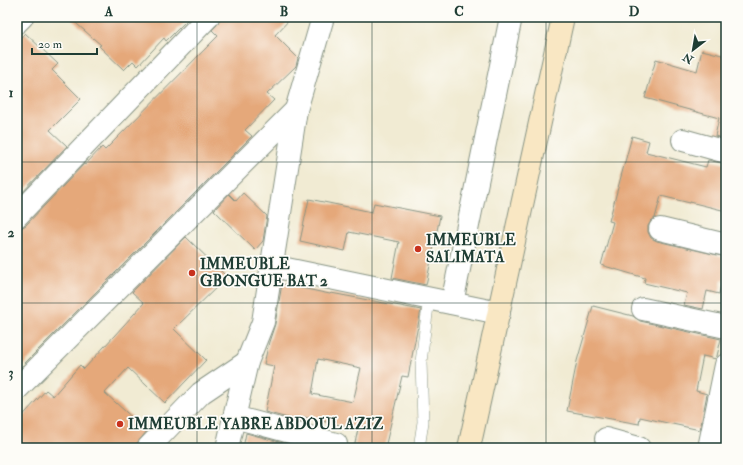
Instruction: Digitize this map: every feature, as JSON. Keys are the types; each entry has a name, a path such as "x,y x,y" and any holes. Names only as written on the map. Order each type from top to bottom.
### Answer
{"main road":[{"path":"469,448 563,17"}],"street":[{"path":"17,22 22,17"},
{"path":"17,216 208,17"},
{"path":"227,448 247,362 263,322 296,110 323,17"},
{"path":"452,303 512,17"},
{"path":"17,389 296,110"},
{"path":"683,140 726,152"},
{"path":"660,229 726,245"},
{"path":"272,266 499,313"},
{"path":"643,309 726,327"},
{"path":"148,448 200,393 247,362"},
{"path":"709,448 726,365"},
{"path":"234,417 336,444"},
{"path":"606,439 639,448"}],"lane":[{"path":"419,448 423,422 421,362 429,298"}],"building":[{"path":"69,17 190,17 166,41 164,38 138,66 133,61 124,70 99,46 101,45"},
{"path":"220,17 292,17 275,35 298,58 296,66 267,94 274,100 245,130 252,136 17,371 17,228 21,228 26,225 102,147 105,150 218,36 212,30 217,25"},
{"path":"25,33 58,64 52,70 81,99 50,130 67,146 17,198 17,42"},
{"path":"702,50 726,56 726,139 715,136 719,118 645,98 656,59 697,71"},
{"path":"632,136 649,141 646,152 706,167 708,160 726,164 726,211 661,196 655,218 648,226 648,232 651,238 657,241 726,257 726,281 722,280 719,294 707,291 703,309 684,305 687,293 644,283 645,278 601,265 613,222 609,221"},
{"path":"243,193 267,216 263,241 255,250 214,210 229,194 236,201"},
{"path":"309,199 372,212 374,203 440,216 426,285 392,278 399,242 349,232 345,251 300,241"},
{"path":"186,237 227,277 174,329 206,360 165,403 128,368 105,393 147,431 133,448 17,448 17,422 46,390 53,396 80,365 84,369 144,303 132,292"},
{"path":"282,284 421,310 408,377 402,376 385,448 354,448 358,429 304,417 303,422 265,412 274,366 264,364 275,324","holes":["318,359 361,368 353,402 312,394"]},
{"path":"593,306 633,316 640,321 721,339 716,359 703,356 696,391 707,394 700,430 640,417 639,424 567,411 577,361"},
{"path":"246,433 302,448 243,448"}],"place":[{"name":"IMMEUBLE SALIMATA","path":"418,249"},
{"name":"IMMEUBLE GBONGUE BAT 2","path":"192,273"},
{"name":"IMMEUBLE YABRE ABDOUL AZIZ","path":"120,424"}]}
